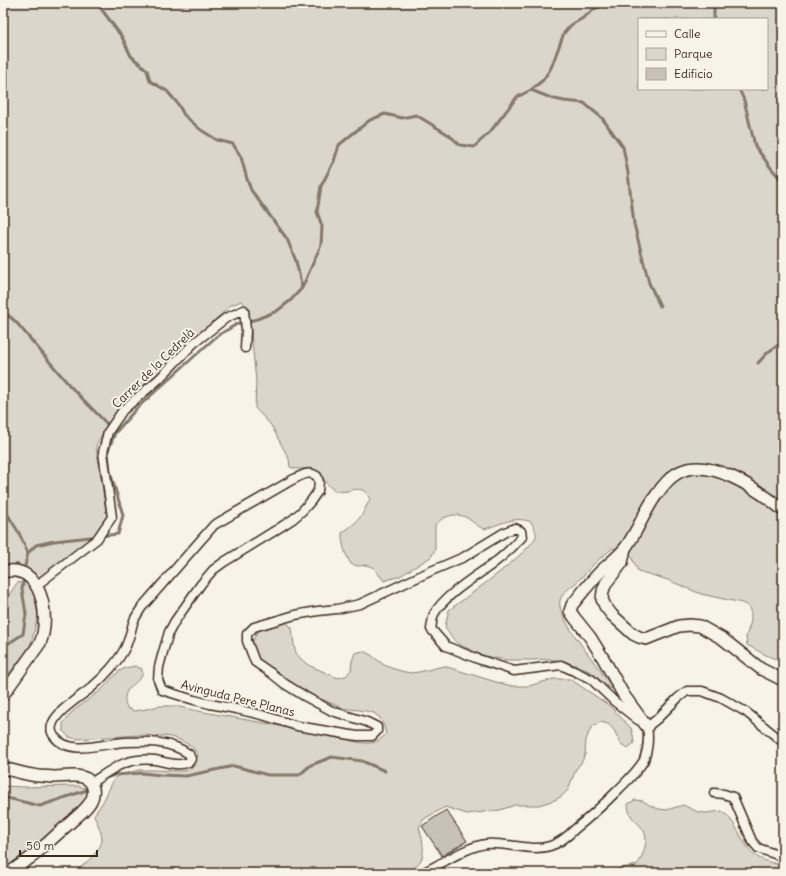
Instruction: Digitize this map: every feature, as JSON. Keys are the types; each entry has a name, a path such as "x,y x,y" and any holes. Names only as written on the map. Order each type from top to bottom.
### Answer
{"street":[{"name":"Carrer de la Cedrelà","path":"36,585 98,539 112,517 103,452 108,432 123,410 159,379 194,343 226,318 244,310 246,330 245,348"},
{"path":"422,873 466,850 477,846 501,844 540,848 550,846 560,841 598,810 635,772 643,760 649,737 647,727 623,694 593,643 570,611 572,605 592,581 625,548 656,494 667,481 686,469 698,468 713,470 729,475 771,500 783,510"},
{"name":"Avinguda Pere Planas","path":"91,783 128,761 155,760 179,764 189,762 189,754 177,747 162,743 125,742 86,747 63,745 59,743 52,734 52,724 60,713 91,688 111,668 122,653 134,622 142,607 214,525 292,480 310,473 317,476 319,482 318,491 311,502 293,519 213,570 174,621 169,632 160,667 158,680 162,690 210,704 262,715 297,726 357,736 372,736 378,731 377,727 317,704 285,684 255,662 247,641 247,634 254,627 295,615 360,604 444,566 515,528 520,531 522,537 491,566 459,588 440,606 433,616 432,629 446,646 514,671 561,665 591,679 614,701 647,727"},
{"path":"625,548 622,563 606,583 602,599 612,615 633,634 646,638 680,626 700,626 723,640 761,669 783,680"},
{"path":"3,572 19,572 33,581 40,594 43,606 44,621 43,637 40,643 3,695"},
{"path":"647,727 687,691 702,691 721,698 746,712 783,742"},
{"path":"3,768 38,776 82,777 89,780 93,787 92,800 86,809 33,856 10,873"},
{"path":"714,793 733,797 752,842 758,848 783,858"}],"green space":[{"path":"3,3 783,3 783,660 769,657 747,645 746,637 751,621 749,607 742,603 701,594 668,580 638,571 630,554 613,548 566,591 560,600 560,608 572,631 612,689 605,685 593,673 563,661 548,659 506,660 482,655 460,645 454,640 445,627 449,610 511,563 532,543 536,534 531,522 525,520 513,520 484,529 466,517 452,515 435,525 435,550 431,557 400,576 384,581 374,568 367,565 358,566 351,564 344,549 342,533 355,523 362,515 370,499 367,494 360,489 337,491 333,489 318,472 313,469 298,469 290,467 289,459 271,425 255,408 256,381 249,312 242,301 231,305 174,358 104,430 96,446 107,517 96,536 41,578 25,569 18,563 3,568"},
{"path":"26,582 32,586 38,616 30,647 3,681 3,620 6,613 9,595 17,583"},
{"path":"277,622 286,622 292,628 296,653 301,659 308,665 338,678 346,676 351,670 355,653 363,651 384,665 410,673 444,666 512,686 529,686 553,679 570,679 610,706 631,728 634,743 628,748 621,744 614,730 608,724 600,722 593,726 589,732 586,740 585,755 576,769 568,790 555,800 539,805 515,805 500,810 467,814 445,807 424,819 419,827 423,842 423,854 417,865 404,873 73,873 90,858 101,844 101,834 94,815 103,802 114,779 121,775 138,770 189,770 196,764 198,755 193,748 182,741 170,737 139,735 77,739 69,737 63,731 63,723 73,711 100,691 118,672 125,668 135,666 142,669 142,676 128,690 125,697 127,708 134,711 159,706 175,706 362,743 370,743 380,740 386,734 380,718 374,713 342,708 312,695 283,677 258,658 254,650 253,641 256,634 262,628"},
{"path":"3,786 77,786 85,788 90,794 89,802 32,851 3,869"},
{"path":"635,800 643,801 659,809 667,810 683,805 698,812 706,813 722,811 733,822 749,849 762,859 783,866 783,873 596,873 637,865 639,862 645,848 646,839 644,831 630,814 628,804"}],"building":[{"path":"446,810 467,841 442,856 422,826"}],"waterway":[{"path":"97,3 122,37 131,56 147,70 150,81 167,91 178,104 184,115 201,130 217,140 233,144 241,157 251,190 287,239 296,261 302,288"},
{"path":"24,572 28,553 36,545 54,541 118,534 123,515 110,472 108,451 115,433 136,409 217,336 237,324 257,319 277,311 291,300 302,288 321,245 322,226 317,212 321,186 334,161 339,145 370,120 385,114 402,118 416,115 449,135 460,145 474,147 490,132 517,97 531,90 543,80 551,68 564,33 571,25 594,9 608,3"},
{"path":"714,3 714,18"},
{"path":"531,90 551,98 584,103 602,118 623,147 628,173 634,224 649,283 660,306"},
{"path":"739,90 744,100 755,146 783,182"},
{"path":"3,311 16,322 70,386 110,427"},
{"path":"758,363 768,352 783,342"},
{"path":"3,507 19,533 28,553"},
{"path":"3,645 23,634 26,614 22,589 24,578"},
{"path":"105,778 115,775 142,773 186,776 234,766 268,775 299,775 311,765 332,757 362,761 385,771"},
{"path":"3,797 40,806 88,789"}]}
